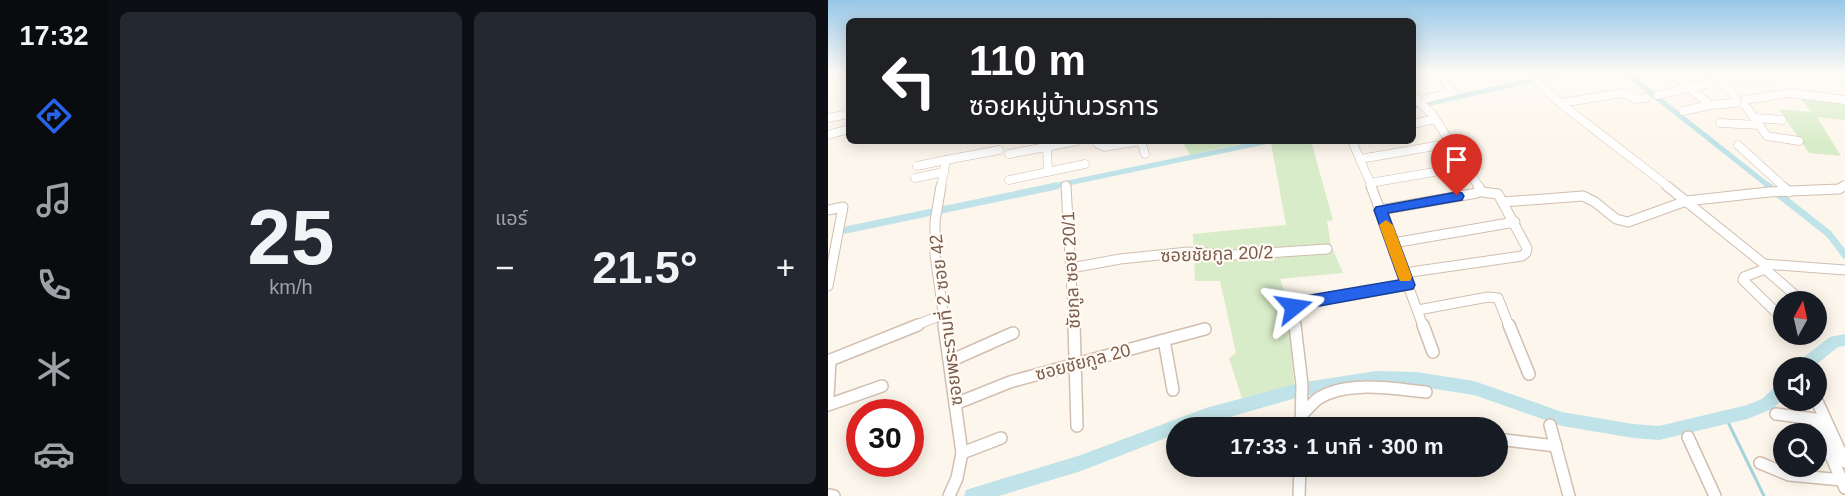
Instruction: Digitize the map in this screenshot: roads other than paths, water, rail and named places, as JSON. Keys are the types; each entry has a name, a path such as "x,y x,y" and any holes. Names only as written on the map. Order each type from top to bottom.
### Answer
{"street":[{"path":"1425,103 1442,96"},
{"path":"1553,96 1686,201 1791,291"},
{"path":"1560,103 1603,96"},
{"path":"1630,96 1636,99 1646,98"},
{"path":"1700,96 1710,105"},
{"path":"1737,96 1767,136 1799,141"},
{"path":"1683,111 1769,96"},
{"path":"1809,96 1845,99"},
{"path":"1416,98 1425,103 1479,193"},
{"path":"828,118 846,115"},
{"path":"1416,123 1435,119"},
{"path":"1720,123 1782,120"},
{"path":"828,135 846,130"},
{"path":"978,154 979,144"},
{"path":"1009,154 1062,144"},
{"path":"1098,144 1104,147 1122,144"},
{"path":"1142,144 1145,154"},
{"path":"1353,144 1433,352"},
{"path":"1738,145 1785,192"},
{"path":"1360,159 1441,146"},
{"path":"1047,147 1048,172"},
{"path":"917,166 999,150"},
{"name":"ซอยพระรามที่ 2 ซอย 42","path":"946,160 937,209 935,255 962,453 951,493"},
{"path":"1009,180 1085,164"},
{"path":"1370,183 1457,168"},
{"path":"915,178 944,172"},
{"path":"1380,210 1479,193 1501,198 1583,196 1601,205 1618,221 1628,222 1686,201 1769,192 1839,189 1845,185"},
{"name":"ชัยกูล ซอย 20/1","path":"1066,186 1076,363 1077,426"},
{"path":"1404,273 1522,256 1526,253 1527,248 1501,198"},
{"path":"828,210 843,207 831,251 828,285"},
{"path":"1393,243 1515,222"},
{"name":"ซอยชัยกูล 20/2","path":"1071,268 1120,259 1188,252 1237,255 1327,249"},
{"path":"1773,309 1743,280 1744,277 1764,267 1845,270"},
{"path":"1302,417 1302,385 1294,337 1294,307 1299,303 1408,285"},
{"path":"1418,310 1488,297 1497,298 1529,374"},
{"path":"828,397 829,361 944,314"},
{"name":"ซอยชัยกูล 20","path":"955,404 1010,382 1205,329"},
{"path":"950,361 1013,333"},
{"path":"1164,340 1173,390"},
{"path":"828,405 882,386"},
{"path":"1302,414 1319,398 1358,389 1386,388 1426,392"},
{"path":"1776,414 1815,420 1818,423"},
{"path":"1550,425 1569,496"},
{"path":"1827,434 1845,462"},
{"path":"1760,463 1787,476 1843,484 1827,435"},
{"path":"1688,437 1714,496"},
{"path":"962,453 1002,438"},
{"path":"1508,440 1556,446"},
{"path":"1299,496 1300,477"},
{"path":"828,495 834,496"}],"waterway":[{"path":"1416,106 1461,96"},
{"path":"1655,96 1770,187"},
{"path":"1049,187 1255,144"},
{"path":"846,230 1056,186"},
{"path":"1768,186 1829,234 1845,255"},
{"path":"1815,357 1835,341 1845,340"},
{"path":"972,496 1081,463 1206,415 1299,390 1376,378 1416,379 1474,388 1562,419 1659,433 1747,412 1767,404 1773,398"},
{"path":"1726,418 1764,496"}]}
